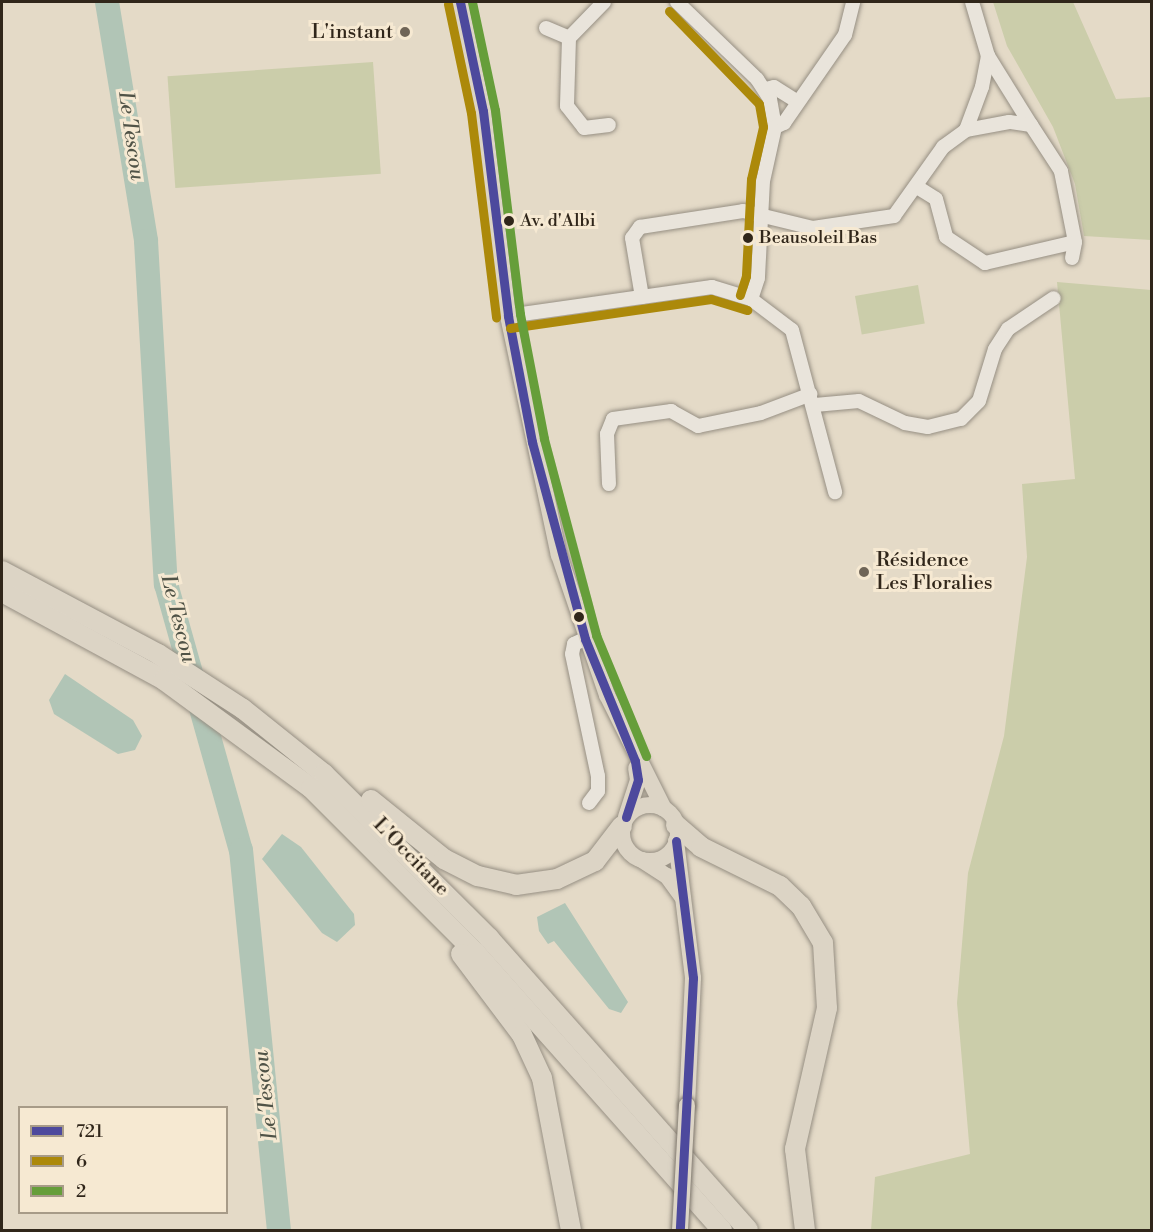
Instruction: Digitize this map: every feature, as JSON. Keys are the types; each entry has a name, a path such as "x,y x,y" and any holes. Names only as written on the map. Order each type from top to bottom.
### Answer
{"highway":[{"name":"L'Occitane","path":"2,571 158,654 243,709 276,735 404,848 748,1230"},
{"name":"L'Occitane","path":"2,592 164,680 248,738 390,861 722,1230"},
{"path":"276,735 363,794 444,859 492,881 529,885 571,873 603,854 625,821"},
{"path":"676,833 780,886 801,906 823,943 827,1008 795,1149 805,1230"},
{"path":"390,861 531,1051 551,1112 571,1230"}],"main road":[{"path":"460,2 483,111 508,316 532,442 585,639 635,761 676,833 693,978 680,1230"},
{"path":"635,761 638,780 625,821 628,850 667,876 685,901"},
{"path":"625,821 643,805 663,809"},
{"path":"642,860 663,857 676,833"}],"street":[{"path":"604,2 570,38 569,115 584,128 609,125"},
{"path":"676,2 766,89 775,126 752,299"},
{"path":"775,126 798,102 845,35 853,2"},
{"path":"972,2 988,56 1061,171 1075,242 1072,258"},
{"path":"546,28 570,38"},
{"path":"966,130 988,56"},
{"path":"766,89 774,87 798,102"},
{"path":"642,297 632,238 640,227 743,211 813,228 882,221 904,207 943,147 966,130 1009,122 1030,125"},
{"path":"917,187 936,199 946,237 985,263 1075,242"},
{"path":"508,316 712,287 752,299 792,330 813,400 836,492"},
{"path":"609,484 606,434 613,419 671,411 698,426 813,400 859,400 913,425 954,422 980,401 995,349 1008,329 1054,298"},
{"path":"585,639 574,644 572,654 598,776 598,791 589,803"}],"green space":[{"path":"993,2 1073,2 1116,99 1151,97 1151,240 1084,236 1075,184 1053,127 1007,46"},
{"path":"373,62 381,174 175,188 168,76"},
{"path":"1057,282 1151,290 1151,1230 871,1230 875,1177 970,1154 957,1003 968,873 1004,736 1027,557 1022,484 1075,479"},
{"path":"918,285 925,323 862,335 855,296"}],"shaded area":[{"path":"65,674 133,720 142,736 135,750 118,754 54,714 49,700"},
{"path":"282,834 301,847 354,914 355,925 337,942 322,933 262,859"},
{"path":"565,903 628,1002 621,1013 609,1009 554,941 548,944 539,931 537,917"}],"waterway":[{"name":"Le Tescou","path":"107,2 146,241 166,584 241,850 279,1230"}],"transit line":[{"name":"721","path":"460,2 483,111 508,316 532,442 585,639 635,761 638,780 626,817"},
{"name":"2","path":"472,2 495,110 520,314 544,439 596,635 646,756"},
{"name":"6","path":"448,4 471,113 496,317"},
{"name":"6","path":"669,11 759,104 763,127 751,179 746,276 740,295"},
{"name":"6","path":"510,328 711,299 747,310"},
{"name":"721","path":"676,841 693,978 680,1230"}],"place":[{"name":"L'instant","path":"405,32"},
{"name":"Av. d'Albi","path":"509,221"},
{"name":"Beausoleil Bas","path":"748,238"},
{"name":"Résidence Les Floralies","path":"864,572"}]}
